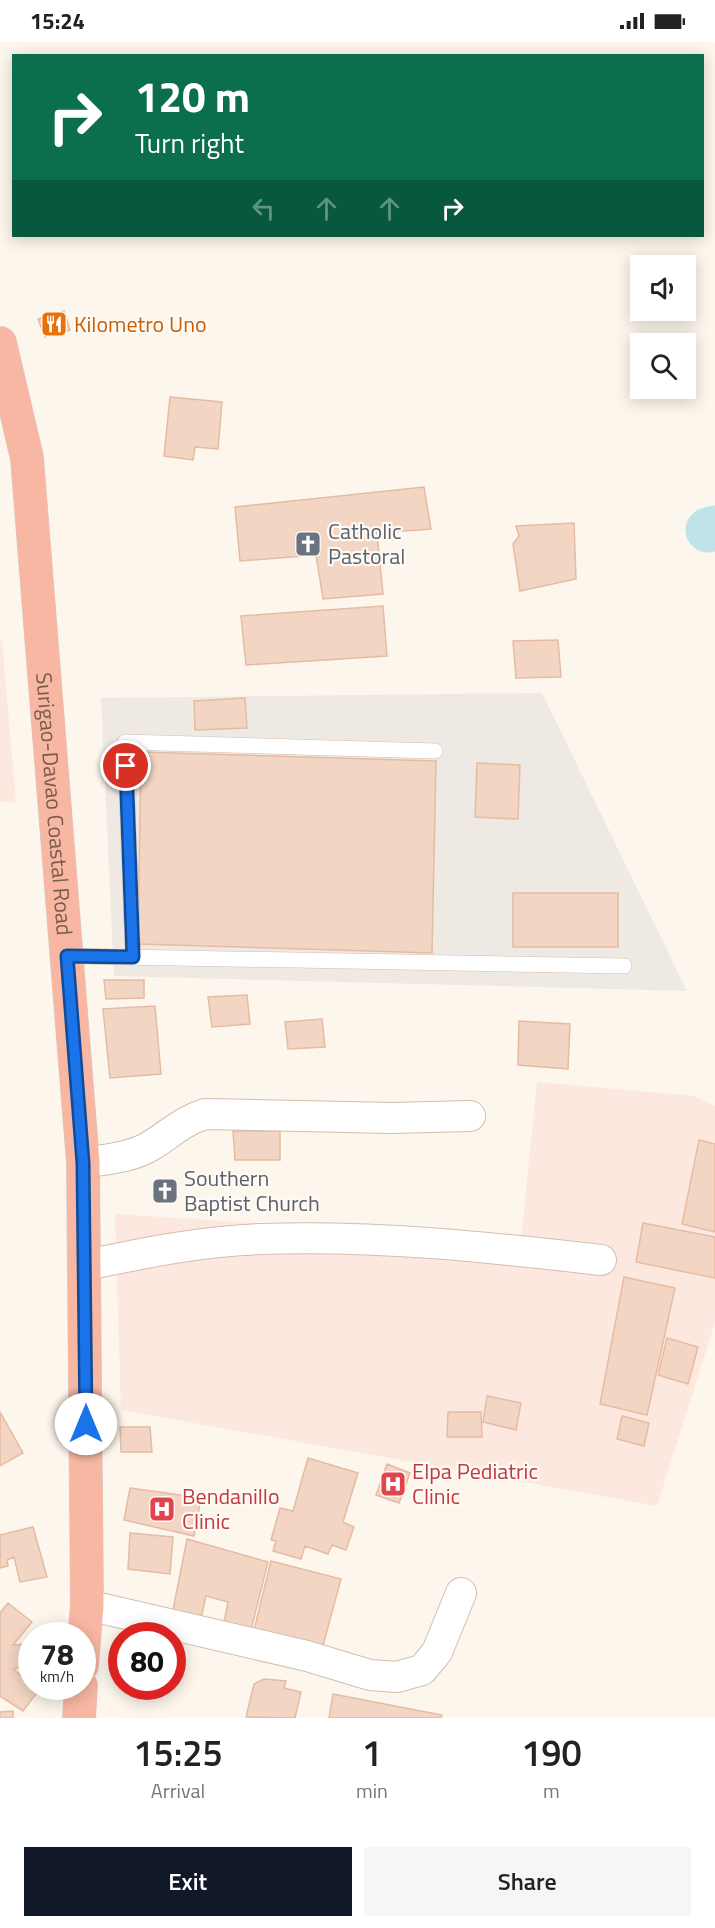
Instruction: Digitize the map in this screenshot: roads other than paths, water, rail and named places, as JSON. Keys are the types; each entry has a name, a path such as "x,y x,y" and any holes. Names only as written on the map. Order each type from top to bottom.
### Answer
{"highway":[{"name":"Surigao-Davao Coastal Road","path":"0,343 27,458 83,1163 86,1265 86,1622"},
{"path":"79,1718 80,1700"}],"street":[{"path":"83,1163 136,1153 152,1145 185,1120 205,1114 392,1118 470,1116"},
{"path":"86,1265 168,1248 260,1239 364,1239 461,1244 601,1260"},
{"path":"87,1605 296,1653 370,1675 397,1677 422,1670 437,1652 461,1593"}],"lane":[{"path":"133,957 125,742 435,751"},
{"path":"67,956 624,966"}],"waterway":[{"path":"708,530 715,528"}],"place":[{"name":"Kilometro Uno","path":"54,324"},
{"name":"Catholic Pastoral","path":"308,544"},
{"name":"Southern Baptist Church","path":"165,1191"},
{"name":"Elpa Pediatric Clinic","path":"393,1484"},
{"name":"Bendanillo Clinic","path":"162,1509"}]}
